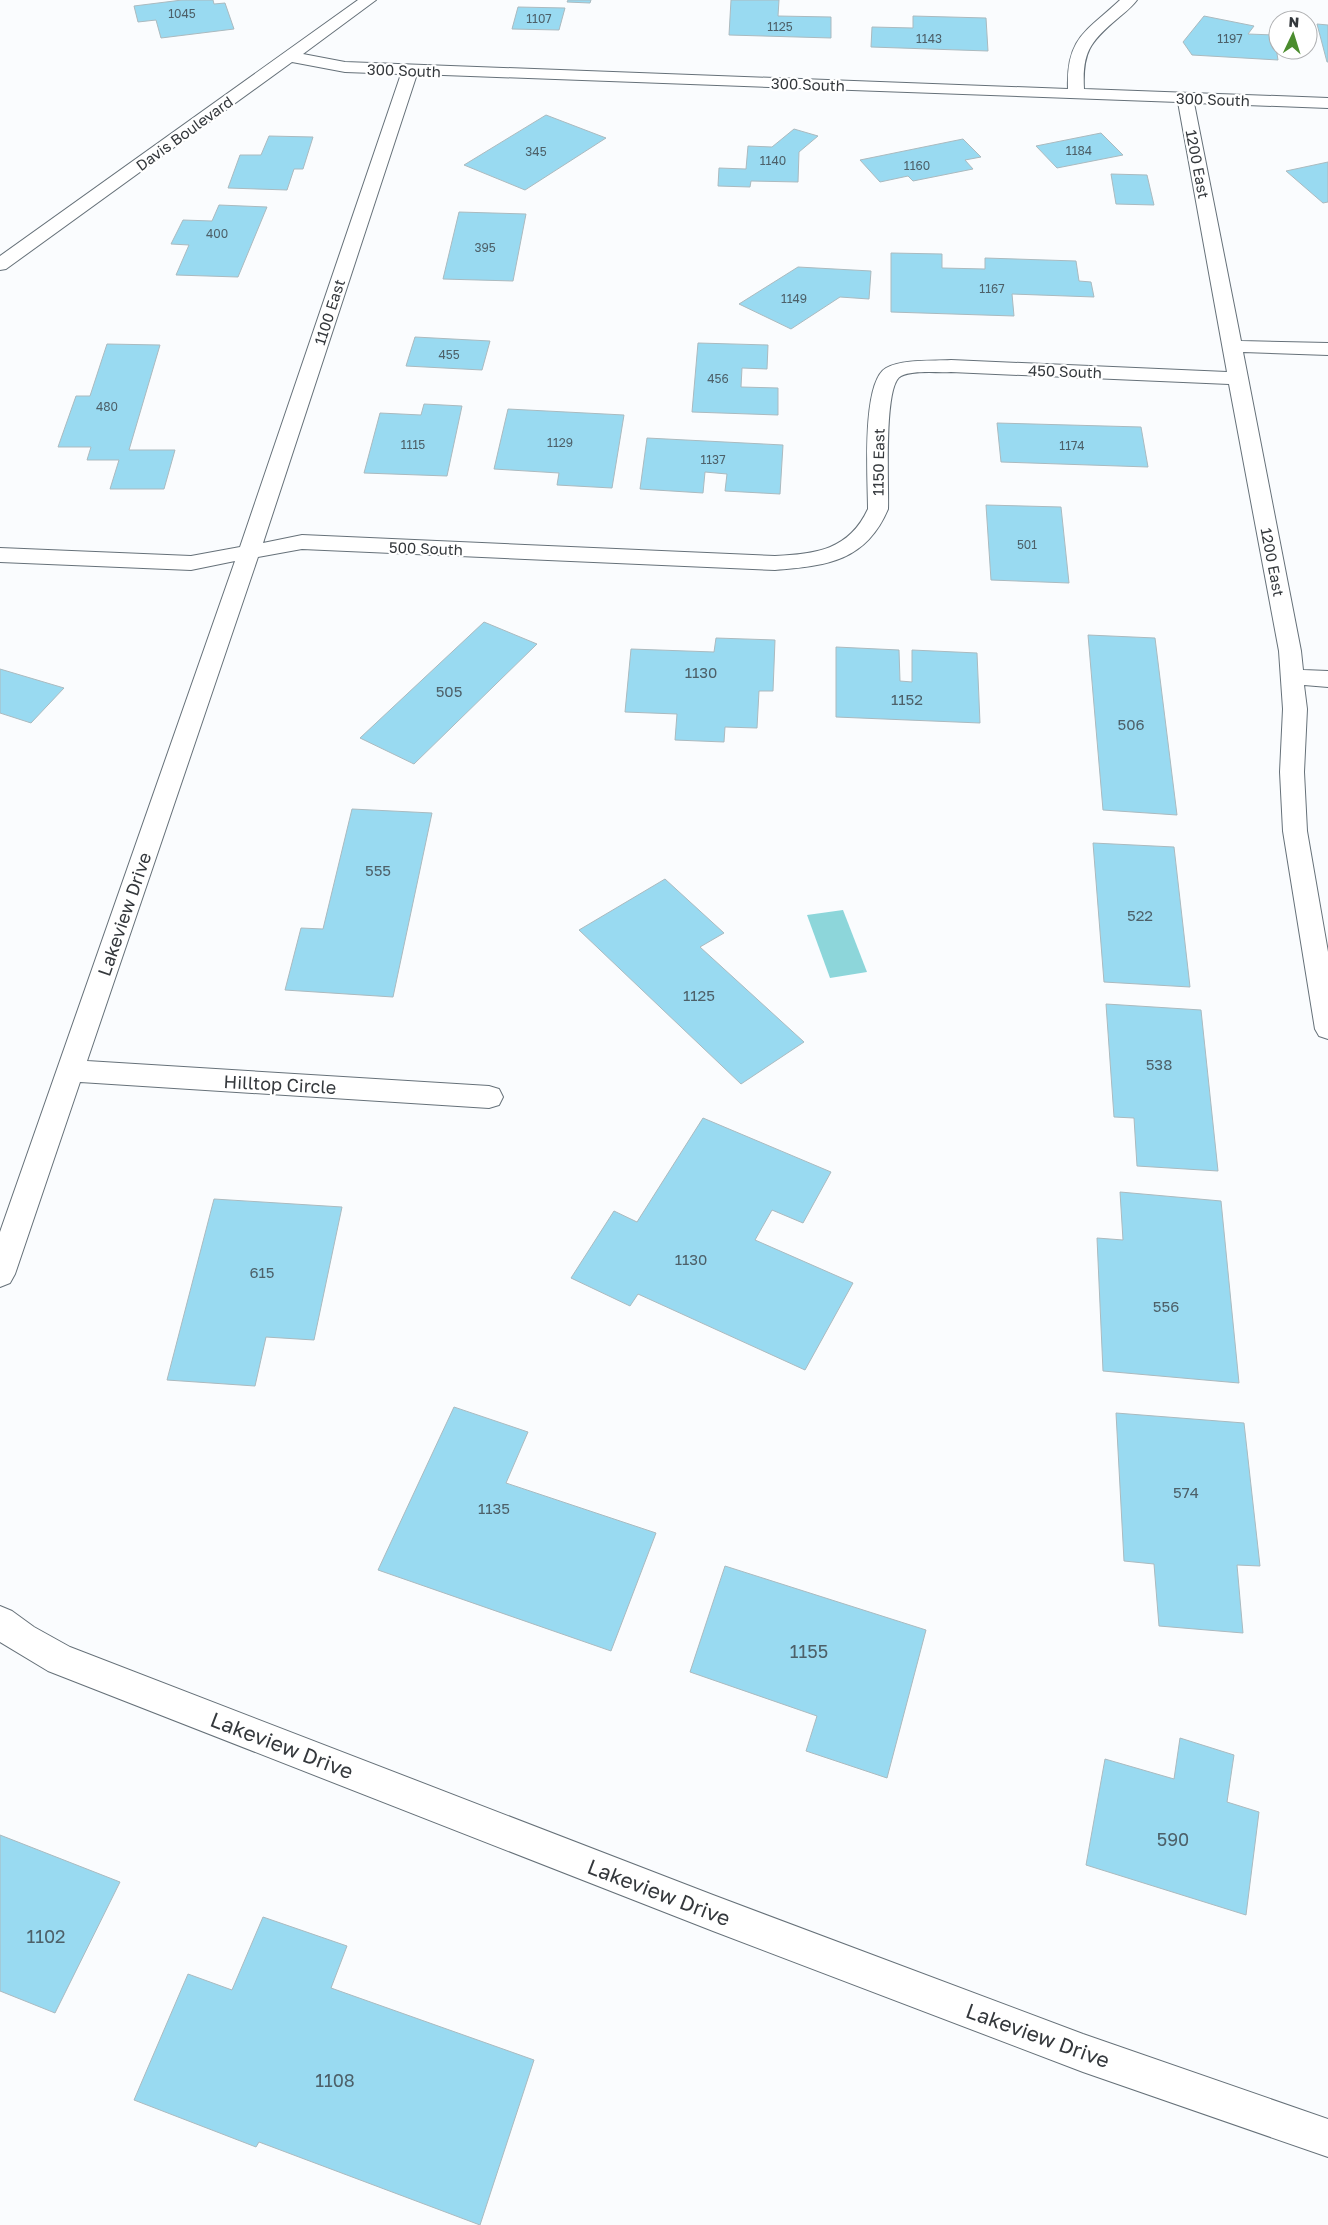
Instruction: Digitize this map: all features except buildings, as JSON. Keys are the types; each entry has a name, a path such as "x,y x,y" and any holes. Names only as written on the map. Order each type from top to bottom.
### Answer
{"street":[{"name":"Davis Boulevard","path":"0,265 368,0"},
{"path":"1076,94 1075,65 1082,44 1089,33 1129,0"},
{"name":"300 South","path":"290,57 334,66 410,70 1328,103"},
{"name":"1100 East","path":"248,554 410,70"},
{"name":"1200 East","path":"1185,98 1294,677 1295,709 1292,790 1295,831 1328,1029"},
{"path":"1232,346 1328,349"},
{"name":"450 South","path":"893,372 910,368 951,366 1238,378"},
{"name":"1150 East","path":"851,546 865,535 874,523 878,509 879,402 885,380 893,372"},
{"name":"500 South","path":"0,555 192,563 248,554 302,542 775,563 816,559 851,546"},
{"name":"Lakeview Drive","path":"0,1274 248,554"},
{"path":"1294,677 1328,679"},
{"name":"Hilltop Circle","path":"70,1071 490,1097"},
{"name":"Lakeview Drive","path":"0,1622 22,1638 60,1659 713,1913 1083,2052 1328,2138"}],"water":[{"path":"843,910 867,972 830,978 807,915"}]}
